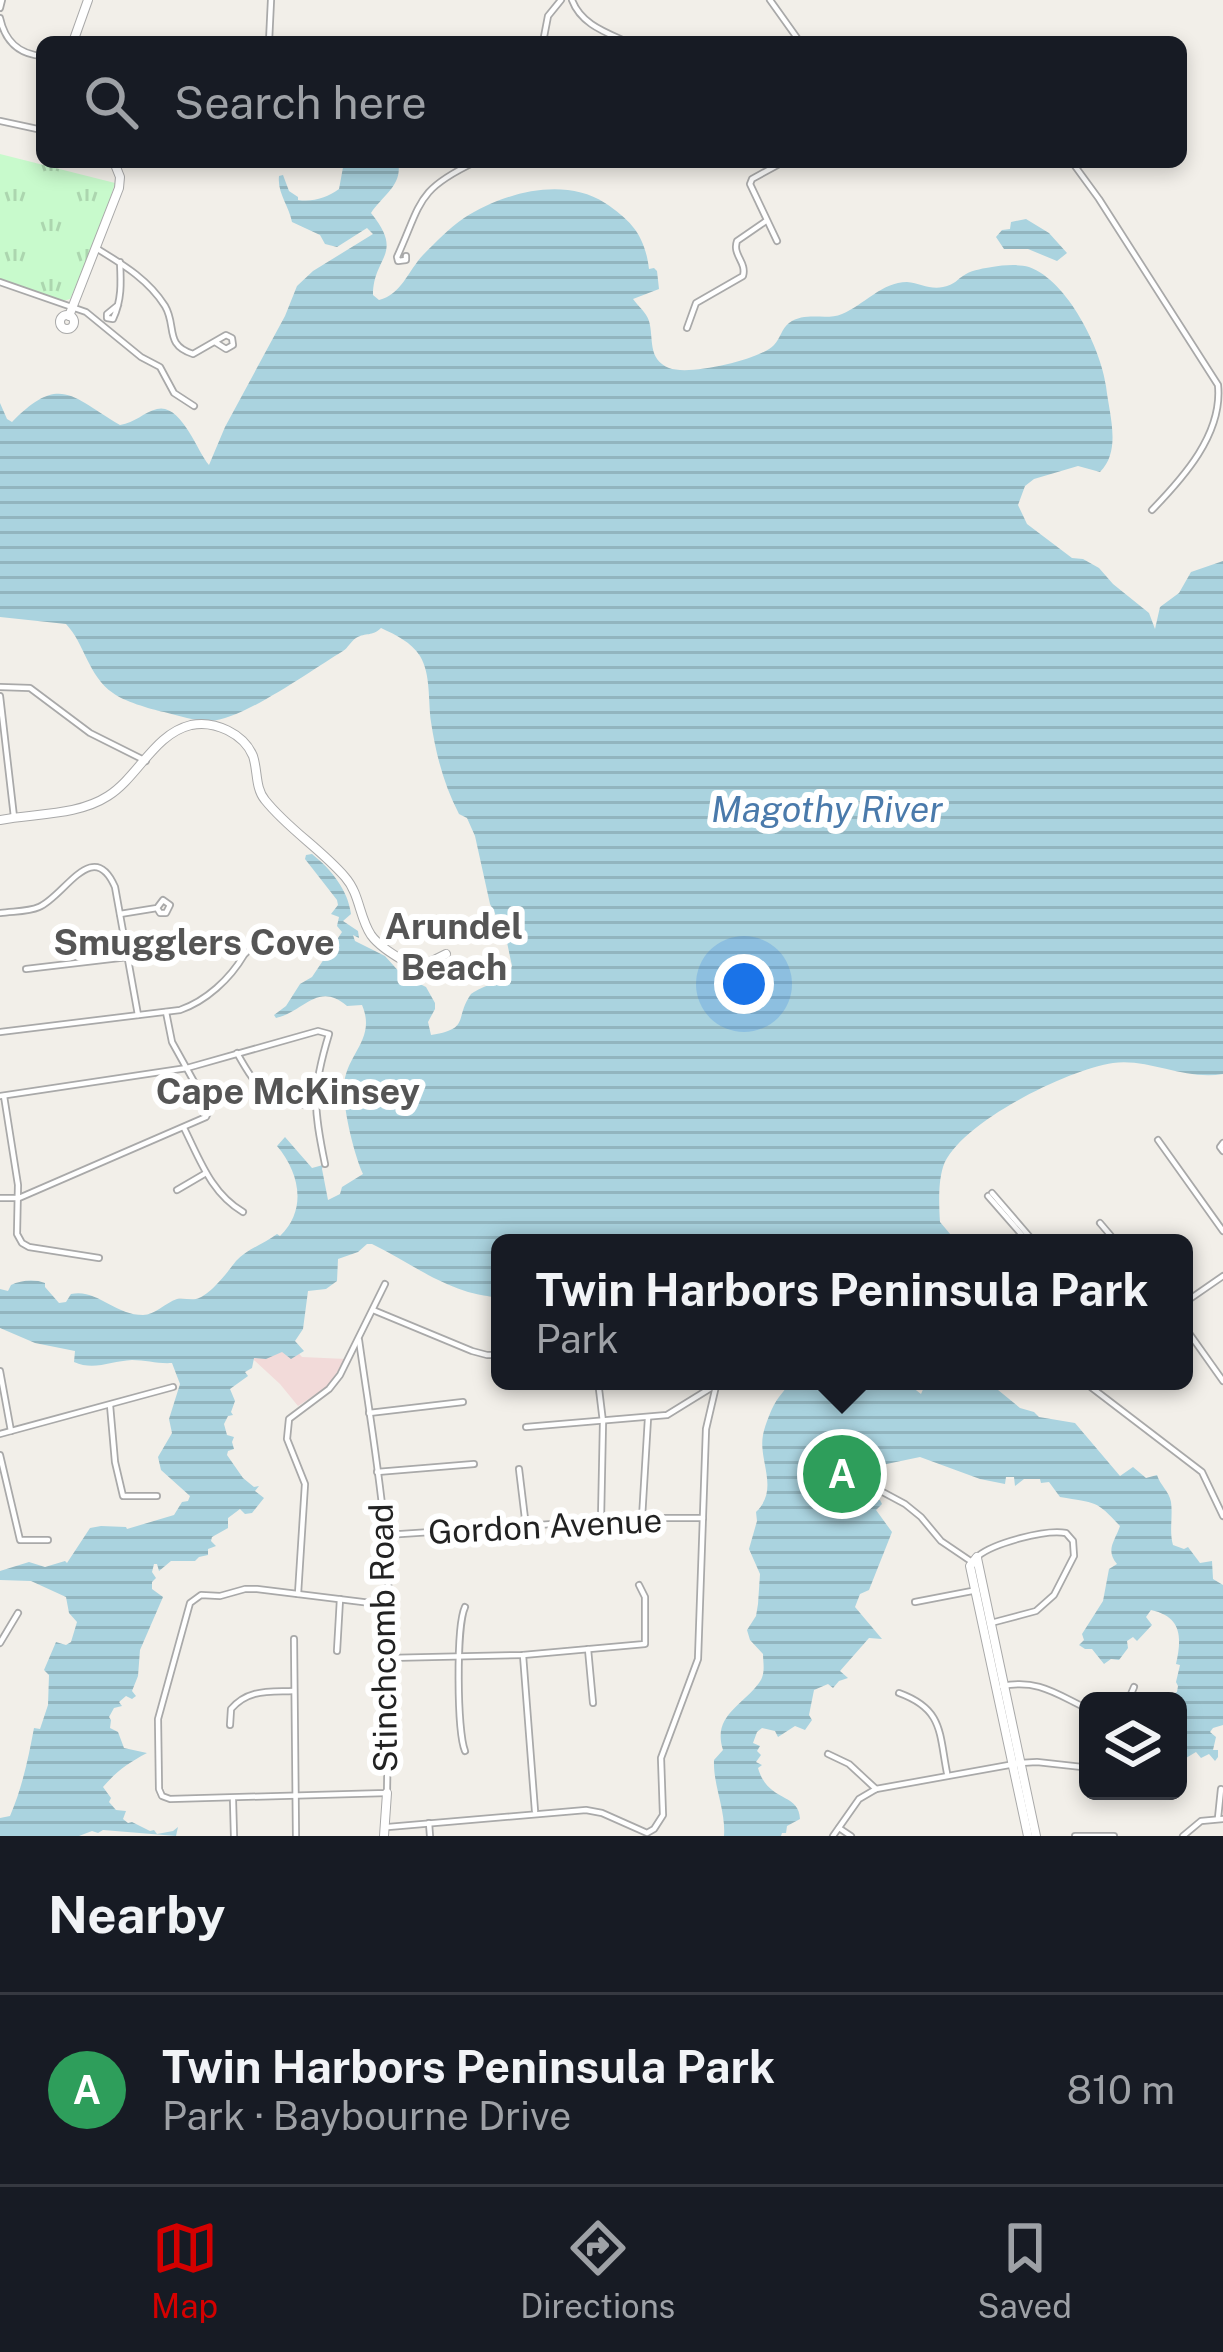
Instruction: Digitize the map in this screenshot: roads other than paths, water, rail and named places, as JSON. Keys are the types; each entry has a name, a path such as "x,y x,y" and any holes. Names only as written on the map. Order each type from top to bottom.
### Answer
{"street":[{"path":"75,36 88,0"},
{"path":"269,36 271,0"},
{"path":"544,36 548,16 561,0"},
{"path":"572,0 577,13 615,36"},
{"path":"770,0 796,36"},
{"path":"0,18 11,43 36,55"},
{"path":"0,121 36,129"},
{"path":"70,311 119,188 116,168"},
{"path":"406,256 398,261 423,197 442,177 462,168"},
{"path":"773,168 751,182 750,188 777,242"},
{"path":"1077,168 1218,385 1211,433 1152,511"},
{"path":"687,328 695,303 743,276 736,241 766,221"},
{"path":"96,248 140,277 163,304 179,347 193,354 215,342"},
{"path":"118,305 119,262"},
{"path":"0,282 93,317 160,367 174,392 194,406"},
{"path":"0,687 30,688 90,734 146,761"},
{"path":"0,696 14,817"},
{"path":"0,820 102,800 160,742 187,727 207,725 232,732 250,751 261,796 351,883 373,938 416,969 446,954"},
{"path":"0,913 43,905 78,872 97,868 107,873 113,881 138,1015"},
{"path":"120,914 157,908"},
{"path":"0,1032 188,1007 205,998 244,955"},
{"path":"26,969 128,957"},
{"path":"0,1198 19,1198 204,1119 209,1108 170,1037 166,1012"},
{"path":"99,1258 22,1244 17,1234 19,1198 2,1096 187,1068 310,1031 329,1034 316,1078 314,1106 325,1164"},
{"path":"237,1053 261,1091 314,1106"},
{"path":"184,1128 206,1173 226,1201 243,1212"},
{"path":"1158,1140 1223,1232"},
{"path":"177,1190 206,1173"},
{"path":"990,1195 1024,1234"},
{"path":"1100,1223 1109,1234"},
{"path":"1193,1297 1223,1276"},
{"path":"298,1594 305,1484 287,1439 287,1425 340,1375 385,1284"},
{"path":"373,1310 472,1352 491,1355"},
{"path":"1193,1339 1223,1381"},
{"name":"Stinchcomb Road","path":"359,1340 386,1535 387,1793"},
{"path":"0,1370 11,1431"},
{"path":"0,1434 173,1388"},
{"path":"599,1390 601,1522"},
{"path":"526,1427 667,1415 709,1390"},
{"path":"387,1605 244,1589 227,1595 201,1594 190,1603 158,1719 162,1796 387,1793 385,1832 429,1823 586,1810 647,1833 663,1815 661,1759 698,1659 706,1429 717,1390"},
{"path":"1095,1390 1202,1472 1223,1516"},
{"path":"369,1413 463,1402"},
{"path":"110,1405 123,1496 157,1496"},
{"path":"642,1519 648,1418"},
{"path":"0,1455 20,1540 47,1540"},
{"path":"377,1472 474,1463"},
{"path":"519,1469 526,1527"},
{"path":"860,1474 864,1482 910,1508 941,1541 974,1559"},
{"name":"Gordon Avenue","path":"386,1535 704,1518"},
{"path":"974,1559 989,1548 1054,1531 1066,1533 1073,1541 1074,1556 1054,1595 1036,1611 991,1623"},
{"path":"974,1559 1032,1836"},
{"path":"388,1658 523,1655 645,1644 645,1596 639,1585"},
{"path":"915,1602 980,1589"},
{"path":"980,1589 991,1623 1000,1687"},
{"path":"338,1651 340,1599"},
{"path":"465,1607 460,1658 460,1735 465,1751"},
{"path":"0,1643 18,1613"},
{"path":"294,1639 296,1836"},
{"path":"588,1649 593,1703"},
{"path":"523,1655 535,1813"},
{"path":"1000,1687 1042,1686 1079,1704"},
{"path":"1131,1692 1133,1687"},
{"path":"230,1725 231,1709 246,1695 293,1691"},
{"path":"898,1693 932,1713 947,1775"},
{"path":"828,1754 849,1764 876,1789"},
{"path":"833,1836 859,1799 876,1789 1017,1764 1079,1767"},
{"path":"1183,1836 1201,1821 1221,1818 1221,1789"},
{"path":"233,1797 234,1836"},
{"path":"429,1823 430,1836"},
{"path":"838,1828 851,1836"},
{"path":"1075,1836 1114,1836"}],"water":[{"name":"Magothy River","path":"343,168 399,168 395,183 371,213 387,247 374,282 373,295 379,300 399,288 453,226 497,201 552,189 571,190 605,203 636,230 649,269 657,271 659,289 633,299 649,321 657,359 679,370 754,356 774,345 796,319 842,314 898,283 943,287 975,270 1016,265 1029,267 1057,286 1097,354 1111,420 1111,453 1100,472 1078,466 1025,486 1018,505 1027,524 1072,558 1099,568 1149,613 1155,629 1160,607 1179,593 1191,572 1223,561 1223,1074 1195,1075 1113,1063 1070,1076 1017,1101 970,1133 943,1167 940,1222 950,1234 491,1234 491,1296 449,1285 372,1244 338,1259 337,1281 326,1289 308,1291 303,1329 295,1341 304,1351 291,1359 282,1352 254,1358 252,1368 245,1372 248,1376 230,1389 233,1415 224,1424 227,1435 234,1437 234,1449 227,1455 243,1478 259,1486 255,1491 264,1498 252,1513 240,1509 228,1518 228,1528 212,1537 216,1546 208,1549 208,1555 195,1561 171,1561 159,1571 154,1564 152,1589 163,1597 140,1650 132,1691 136,1696 126,1696 109,1717 110,1728 118,1732 124,1748 147,1753 103,1787 109,1802 116,1810 126,1811 123,1819 128,1823 157,1834 178,1827 176,1836 103,1830 79,1836 0,1836 0,1818 10,1816 34,1728 40,1729 48,1705 49,1675 44,1670 56,1642 71,1642 77,1622 69,1613 66,1597 31,1581 0,1580 0,1571 29,1562 45,1567 67,1563 90,1528 127,1529 174,1515 190,1496 161,1470 158,1457 172,1433 169,1419 180,1384 172,1363 132,1360 89,1366 74,1362 75,1351 35,1343 0,1328 0,1289 8,1291 15,1283 37,1281 45,1283 59,1303 80,1293 133,1314 147,1314 177,1299 201,1297 240,1257 280,1236 289,1225 297,1191 291,1167 277,1146 285,1137 312,1168 323,1165 328,1200 363,1174 344,1087 366,1028 362,1005 347,1006 328,996 319,997 274,1015 312,977 342,932 337,926 339,917 331,914 337,900 306,855 319,860 342,888 351,914 343,921 358,931 359,938 353,935 355,941 385,956 402,975 426,987 435,1003 428,1022 431,1035 457,1026 471,994 499,980 512,966 505,933 490,904 475,836 467,818 459,814 441,770 424,663 403,639 381,628 360,636 259,703 204,721 144,707 113,693 98,678 66,624 0,617 0,403 12,422 28,407 55,394 77,399 120,425 152,410 166,409 181,420 209,465 297,286 373,234 367,228 337,247 325,244 320,235 292,222 279,176 283,175 298,200 315,200 339,189"},
{"path":"1026,219 1049,233 1067,253 1057,261 1028,249 1004,249 996,237 1010,229 1011,222"},
{"path":"784,1390 916,1390 921,1394 923,1390 998,1390 1039,1417 1075,1423 1120,1476 1133,1467 1146,1478 1157,1475 1171,1502 1173,1545 1188,1547 1200,1563 1212,1561 1213,1579 1223,1585 1223,1725 1210,1732 1216,1737 1213,1750 1218,1750 1218,1757 1215,1761 1209,1754 1201,1758 1196,1752 1187,1757 1187,1692 1177,1692 1179,1637 1169,1618 1151,1610 1146,1617 1152,1625 1137,1641 1133,1637 1127,1641 1128,1648 1119,1660 1104,1664 1092,1649 1079,1645 1103,1601 1109,1569 1117,1564 1111,1550 1120,1526 1106,1511 1060,1497 1049,1482 1040,1479 1024,1479 1015,1486 1014,1477 1006,1477 1005,1484 980,1479 920,1457 877,1466 843,1464 827,1469 880,1500 876,1510 892,1532 869,1590 860,1594 855,1607 882,1639 869,1638 840,1671 848,1678 833,1688 828,1684 814,1690 812,1720 805,1730 795,1726 778,1737 775,1731 762,1728 757,1732 753,1743 760,1746 756,1762 762,1765 758,1768 763,1779 794,1805 800,1819 781,1836 724,1836 714,1760 723,1750 725,1720 759,1683 763,1672 763,1654 747,1630 756,1616 760,1574 749,1549 756,1512 767,1494 764,1431"}],"place":[{"name":"Twin Harbors Peninsula Park","path":"842,1474"}],"district":[{"name":"Smugglers Cove","path":"194,942"},
{"name":"Arundel Beach","path":"454,946"},
{"name":"Cape McKinsey","path":"288,1091"}]}
